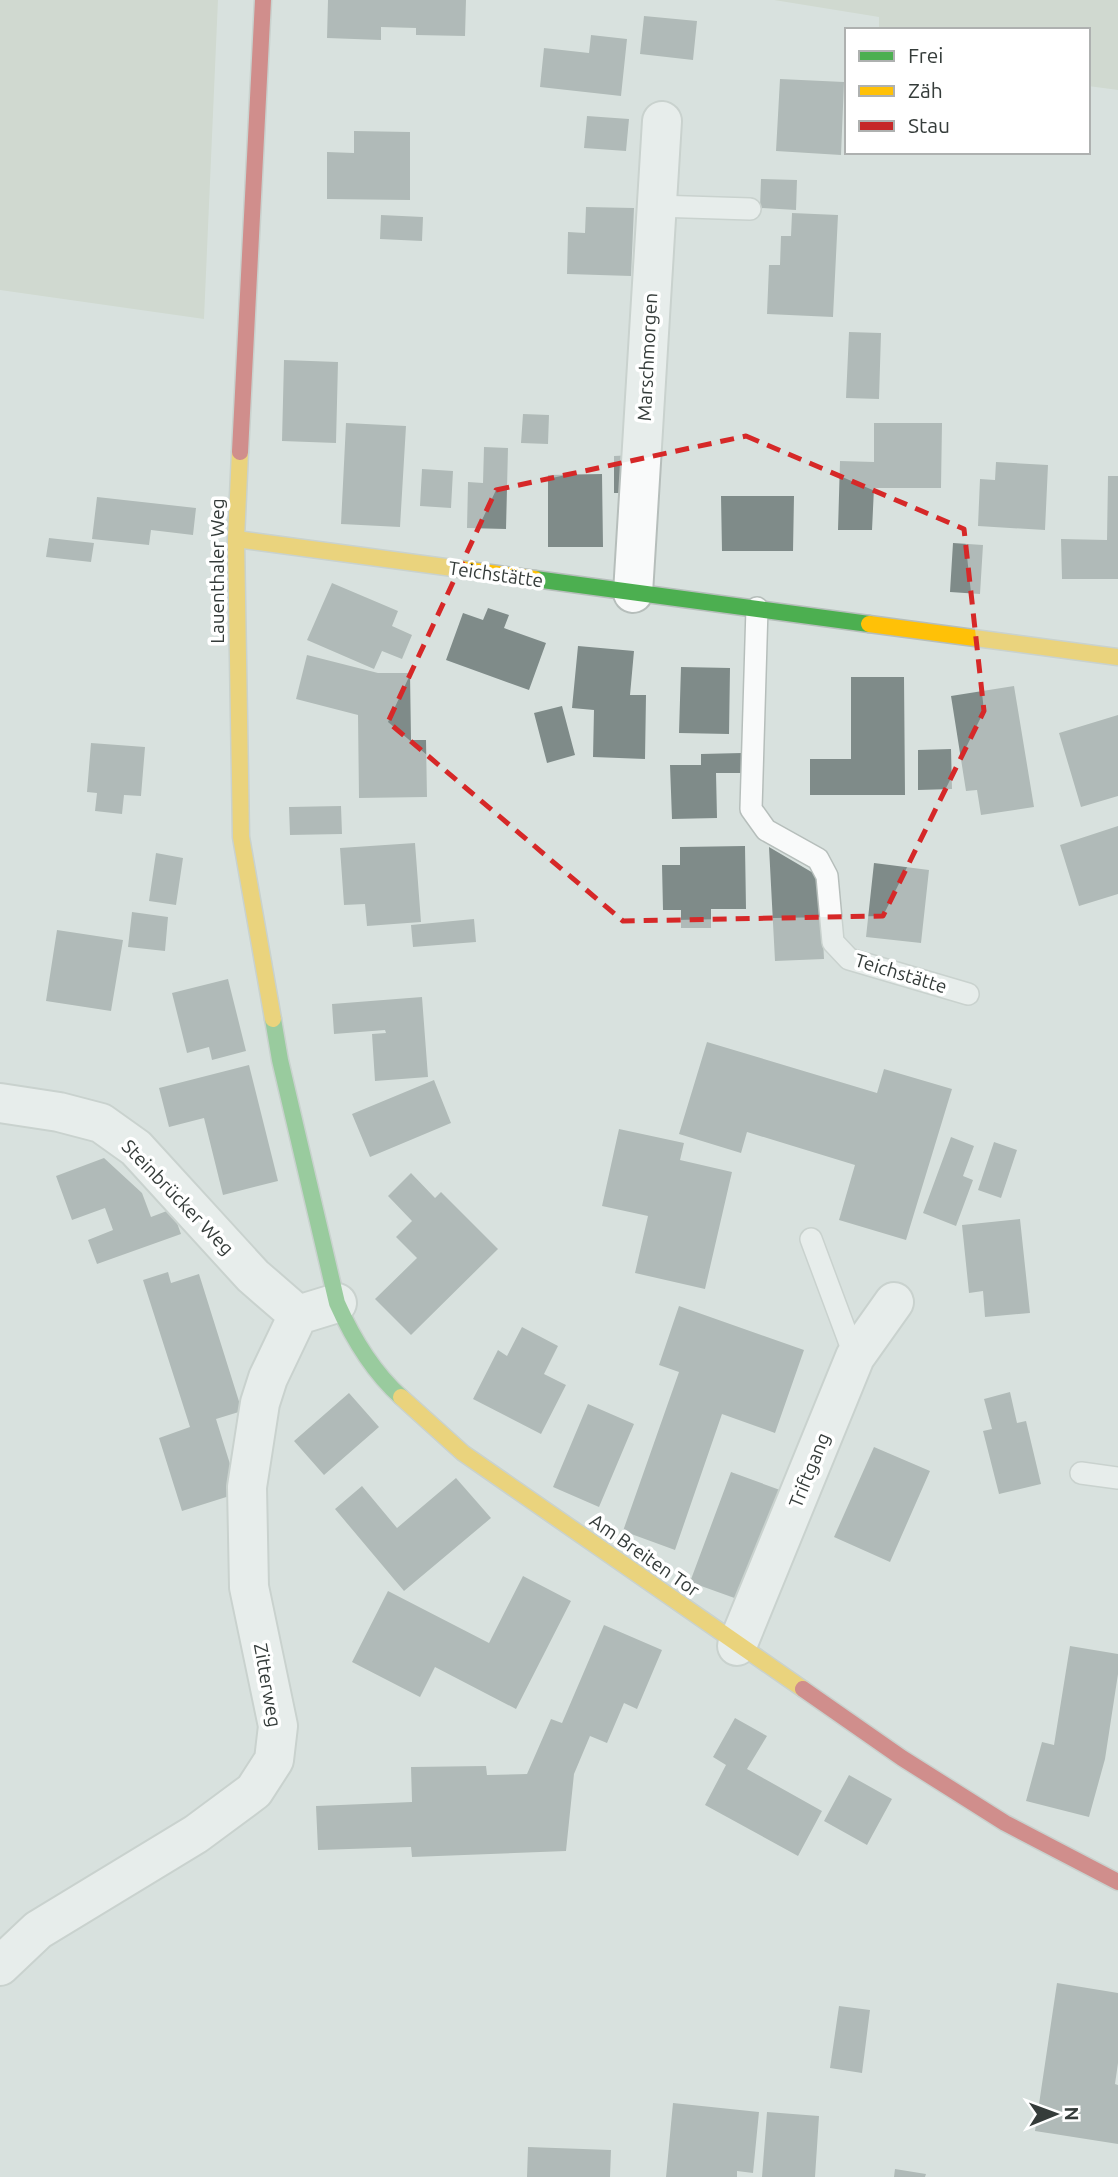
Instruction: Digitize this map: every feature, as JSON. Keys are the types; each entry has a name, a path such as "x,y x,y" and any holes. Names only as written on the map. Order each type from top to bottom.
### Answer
{"street":[{"name":"Lauenthaler Weg","path":"264,0 236,539 241,837 280,1060 298,1137"},
{"name":"Marschmorgen","path":"633,593 662,121"},
{"name":"Teichstätte","path":"236,539 1118,657"},
{"name":"Steinbrücker Weg","path":"0,1103 59,1112 101,1123 136,1148 253,1276 298,1315"},
{"name":"Am Breiten Tor","path":"298,1137 337,1303 351,1334 373,1368 392,1389 463,1453 737,1646 902,1758 1005,1823 1118,1882"},
{"name":"Triftgang","path":"737,1646 855,1357 894,1302"},
{"path":"298,1315 337,1303"},
{"name":"Zitterweg","path":"0,1966 38,1930 195,1834 254,1791 274,1760 278,1726 249,1587 247,1487 260,1404 268,1378 298,1315"}],"lane":[{"path":"656,206 750,209"},
{"name":"Teichstätte","path":"757,608 751,809 766,830 818,859 827,876 833,942 849,959 968,993"},
{"path":"811,1239 855,1357"},
{"path":"1081,1473 1118,1478"}],"highlighted area":[{"path":"746,436 964,529 984,711 883,916 623,921 388,722 496,490"}],"green space":[{"path":"0,0 218,0 204,319 0,290"},
{"path":"774,0 1118,0 1118,90 1090,86 1090,28 879,28 879,17"}],"building":[{"path":"328,0 466,0 465,36 416,35 416,28 381,27 381,40 327,38"},
{"path":"644,16 697,21 693,60 640,54"},
{"path":"591,35 627,39 621,96 540,87 544,48 589,53"},
{"path":"780,79 844,82 841,155 776,151"},
{"path":"587,116 629,119 626,151 584,148"},
{"path":"354,131 410,132 410,200 327,199 327,152 354,153"},
{"path":"761,179 797,180 796,210 760,208"},
{"path":"586,207 634,208 631,276 567,274 568,232 585,233"},
{"path":"792,213 838,215 833,317 767,314 769,265 780,265 781,236 791,236"},
{"path":"381,215 423,217 422,241 380,239"},
{"path":"849,332 881,333 879,399 846,398"},
{"path":"284,360 338,362 336,443 282,441"},
{"path":"523,414 549,415 548,444 521,443"},
{"path":"346,423 406,426 400,527 341,524"},
{"path":"874,423 942,423 941,488 874,488 872,530 838,530 840,461 874,462"},
{"path":"484,447 508,448 506,529 467,528 468,482 483,483"},
{"path":"633,455 634,493 614,493 614,456"},
{"path":"996,462 1048,465 1045,530 978,526 980,479 995,480"},
{"path":"422,469 453,471 451,508 420,506"},
{"path":"602,474 603,547 548,547 548,475"},
{"path":"1108,476 1118,476 1118,579 1062,579 1061,539 1107,540"},
{"path":"721,496 794,496 793,551 722,551"},
{"path":"97,497 196,508 193,535 151,530 149,545 92,539"},
{"path":"49,538 94,543 91,562 46,557"},
{"path":"953,543 983,545 980,594 950,592"},
{"path":"332,583 398,611 392,626 412,635 402,659 382,651 374,669 307,640"},
{"path":"488,608 509,615 504,628 546,643 529,690 446,660 463,613 483,620"},
{"path":"578,646 634,651 630,695 646,695 645,759 593,757 594,710 572,708"},
{"path":"307,655 378,673 410,673 411,740 426,740 427,797 359,798 358,715 296,699"},
{"path":"681,667 730,668 729,734 679,733"},
{"path":"851,677 904,677 905,795 810,795 810,759 851,759"},
{"path":"1014,686 1034,807 981,815 977,790 966,791 951,696"},
{"path":"562,706 575,755 547,763 534,713"},
{"path":"1118,715 1118,796 1081,807 1059,733"},
{"path":"91,743 145,747 141,796 124,795 122,814 95,811 97,793 87,792"},
{"path":"951,749 952,789 918,790 918,750"},
{"path":"742,753 742,773 716,773 717,818 672,819 670,765 701,765 701,754"},
{"path":"341,806 342,834 290,835 289,807"},
{"path":"1118,826 1118,894 1079,906 1060,845"},
{"path":"415,843 421,922 367,926 365,904 344,905 340,848"},
{"path":"745,846 746,909 711,909 711,928 681,928 681,910 663,910 662,865 680,865 680,847"},
{"path":"769,847 820,877 824,959 775,961"},
{"path":"156,853 183,858 176,905 149,901"},
{"path":"874,863 929,870 921,943 866,937"},
{"path":"132,912 168,917 165,951 128,947"},
{"path":"474,919 476,942 413,947 411,925"},
{"path":"57,930 123,940 111,1011 46,1001"},
{"path":"228,979 246,1051 212,1060 209,1047 187,1053 172,993"},
{"path":"422,997 428,1077 375,1081 372,1034 386,1033 385,1030 334,1034 332,1004"},
{"path":"707,1042 877,1093 884,1069 952,1089 906,1240 839,1220 855,1165 747,1132 741,1153 679,1134"},
{"path":"249,1065 278,1181 223,1195 204,1118 169,1127 159,1088"},
{"path":"434,1080 451,1123 370,1157 352,1114"},
{"path":"619,1129 684,1143 680,1160 732,1172 705,1289 635,1273 648,1216 602,1206"},
{"path":"951,1137 974,1146 963,1176 973,1180 956,1226 923,1213"},
{"path":"994,1142 1017,1150 1001,1198 978,1190"},
{"path":"104,1158 142,1193 151,1217 172,1209 181,1234 97,1264 88,1240 113,1230 105,1208 72,1220 56,1176"},
{"path":"411,1173 435,1198 441,1192 498,1249 411,1335 375,1299 417,1258 396,1237 412,1221 388,1196"},
{"path":"1020,1219 1030,1313 985,1317 983,1291 969,1293 962,1225"},
{"path":"168,1272 171,1283 199,1274 242,1411 216,1419 239,1493 182,1511 159,1438 190,1427 143,1280"},
{"path":"679,1306 804,1350 775,1433 722,1414 675,1550 623,1531 679,1372 659,1365"},
{"path":"522,1327 558,1346 544,1374 566,1385 541,1434 473,1399 498,1350 507,1356"},
{"path":"1010,1392 1017,1423 1026,1421 1041,1484 999,1494 983,1431 992,1429 984,1399"},
{"path":"349,1393 379,1427 324,1475 294,1441"},
{"path":"588,1404 634,1424 599,1507 553,1487"},
{"path":"874,1447 930,1471 890,1562 834,1537"},
{"path":"731,1472 780,1490 740,1600 690,1582"},
{"path":"456,1478 491,1518 404,1591 335,1509 362,1486 397,1528"},
{"path":"523,1576 571,1601 516,1709 435,1667 420,1697 352,1662 388,1591 489,1643"},
{"path":"604,1625 662,1650 637,1709 624,1703 607,1743 590,1736 574,1774 566,1851 412,1857 411,1847 318,1850 316,1806 412,1802 411,1767 486,1766 487,1775 527,1774 551,1719 562,1723"},
{"path":"1070,1646 1118,1654 1118,1674 1105,1759 1089,1817 1026,1801 1042,1742 1054,1745"},
{"path":"735,1718 767,1736 747,1769 822,1811 798,1856 705,1805 726,1765 713,1757"},
{"path":"849,1775 892,1799 867,1845 824,1821"},
{"path":"1057,1983 1118,1993 1118,2063 1115,2084 1118,2085 1118,2144 1035,2131"},
{"path":"839,2006 870,2010 862,2073 830,2068"},
{"path":"673,2103 759,2112 753,2173 737,2171 737,2177 666,2177"},
{"path":"767,2112 819,2116 815,2177 762,2177"},
{"path":"528,2147 611,2150 610,2177 527,2177"},
{"path":"895,2169 926,2174 925,2177 894,2177"}],"traffic: fast":[{"path":"535,579 869,624"},
{"path":"273,1019 280,1060 337,1303 364,1354 401,1397"}],"traffic: slow":[{"path":"240,452 236,539 241,837 273,1019"},
{"path":"236,539 535,579"},
{"path":"869,624 1118,657"},
{"path":"401,1397 463,1453 803,1689"}],"traffic: jam":[{"path":"240,452 263,0"},
{"path":"803,1689 902,1758 1005,1823 1118,1882"}]}
